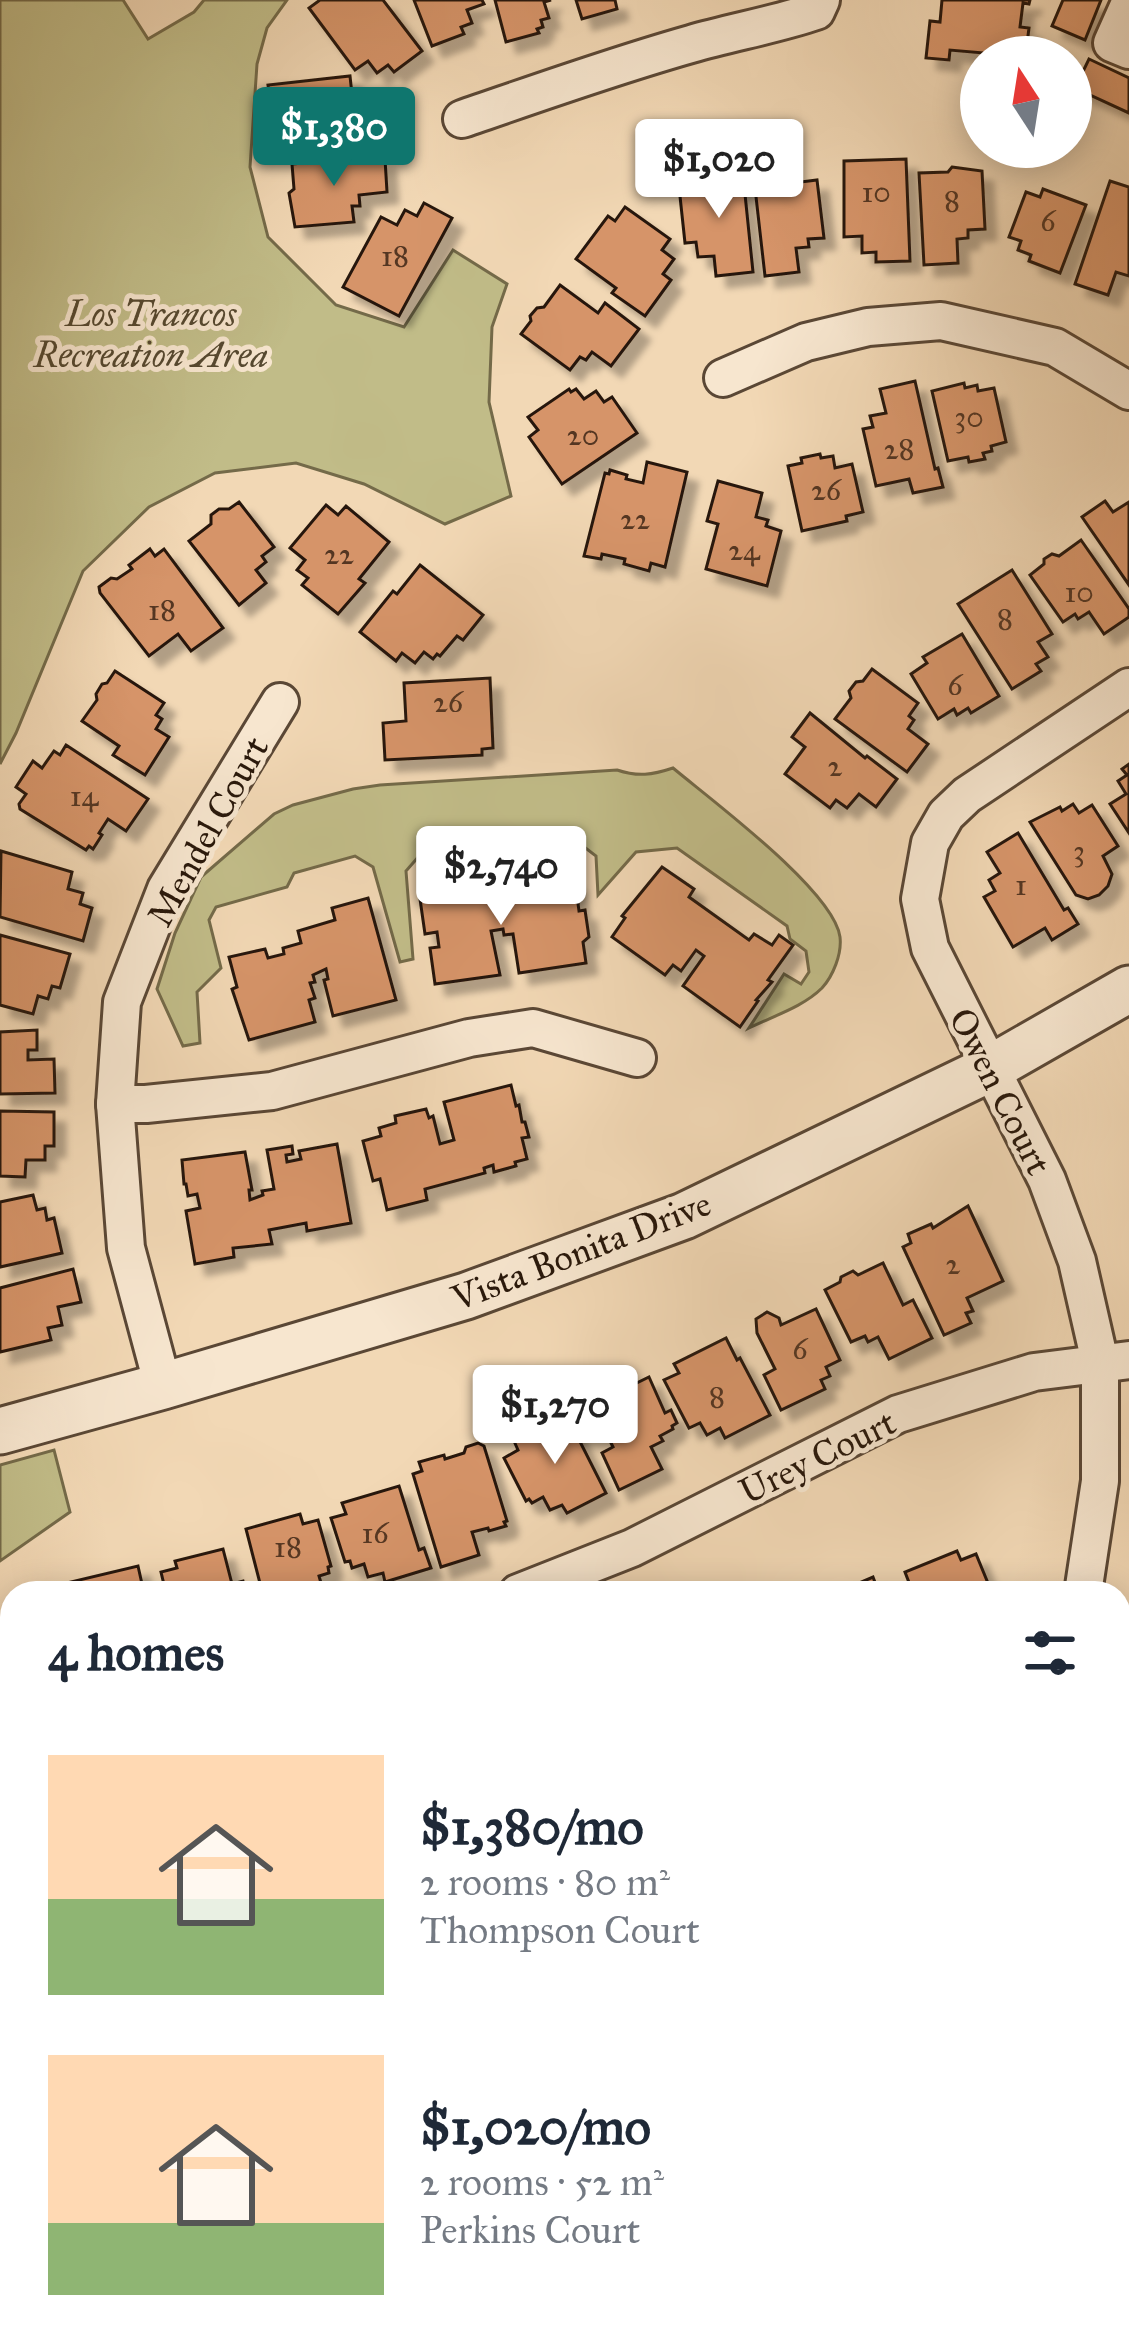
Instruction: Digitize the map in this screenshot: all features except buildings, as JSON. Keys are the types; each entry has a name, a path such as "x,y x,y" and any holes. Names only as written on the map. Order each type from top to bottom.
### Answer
{"street":[{"path":"462,119 695,43 781,23 816,11 821,0"},
{"path":"1129,5 1112,43 1129,50"},
{"path":"723,378 806,342 868,327 941,321 1055,346 1129,391"},
{"name":"Owen Court","path":"1084,1581 1114,1361 1047,1180 930,948 920,899 930,843 946,814 967,795 1129,687"},
{"name":"Mendel Court","path":"163,1386 126,1248 115,1104 122,1002 166,889 280,702"},
{"name":"Vista Bonita Drive","path":"0,1431 466,1296 684,1216 991,1069 1129,989"},
{"path":"115,1104 272,1091 469,1038 533,1028 637,1058"},
{"name":"Urey Court","path":"548,1581 632,1548 898,1414 1034,1372 1114,1361"}],"green space":[{"name":"Los Trancos Recreation Area","path":"0,0 123,0 148,39 194,12 204,0 287,0 267,28 257,64 250,167 268,237 336,305 404,327 453,250 507,284 492,327 489,402 511,496 445,524 364,484 296,463 215,473 149,507 83,571 0,764"},
{"path":"673,768 794,871 833,918 840,937 836,964 822,988 797,1006 749,1028 784,974 801,984 809,972 806,951 790,939 787,926 677,848 636,852 598,895 596,856 583,846 487,855 478,849 420,855 406,871 413,959 400,962 373,867 355,856 294,873 287,887 216,907 209,920 221,968 197,992 200,1043 183,1046 157,989 175,933 201,877 274,814 293,805 380,785 617,770 645,774"},
{"path":"54,1450 70,1512 0,1561 0,1465"}]}
